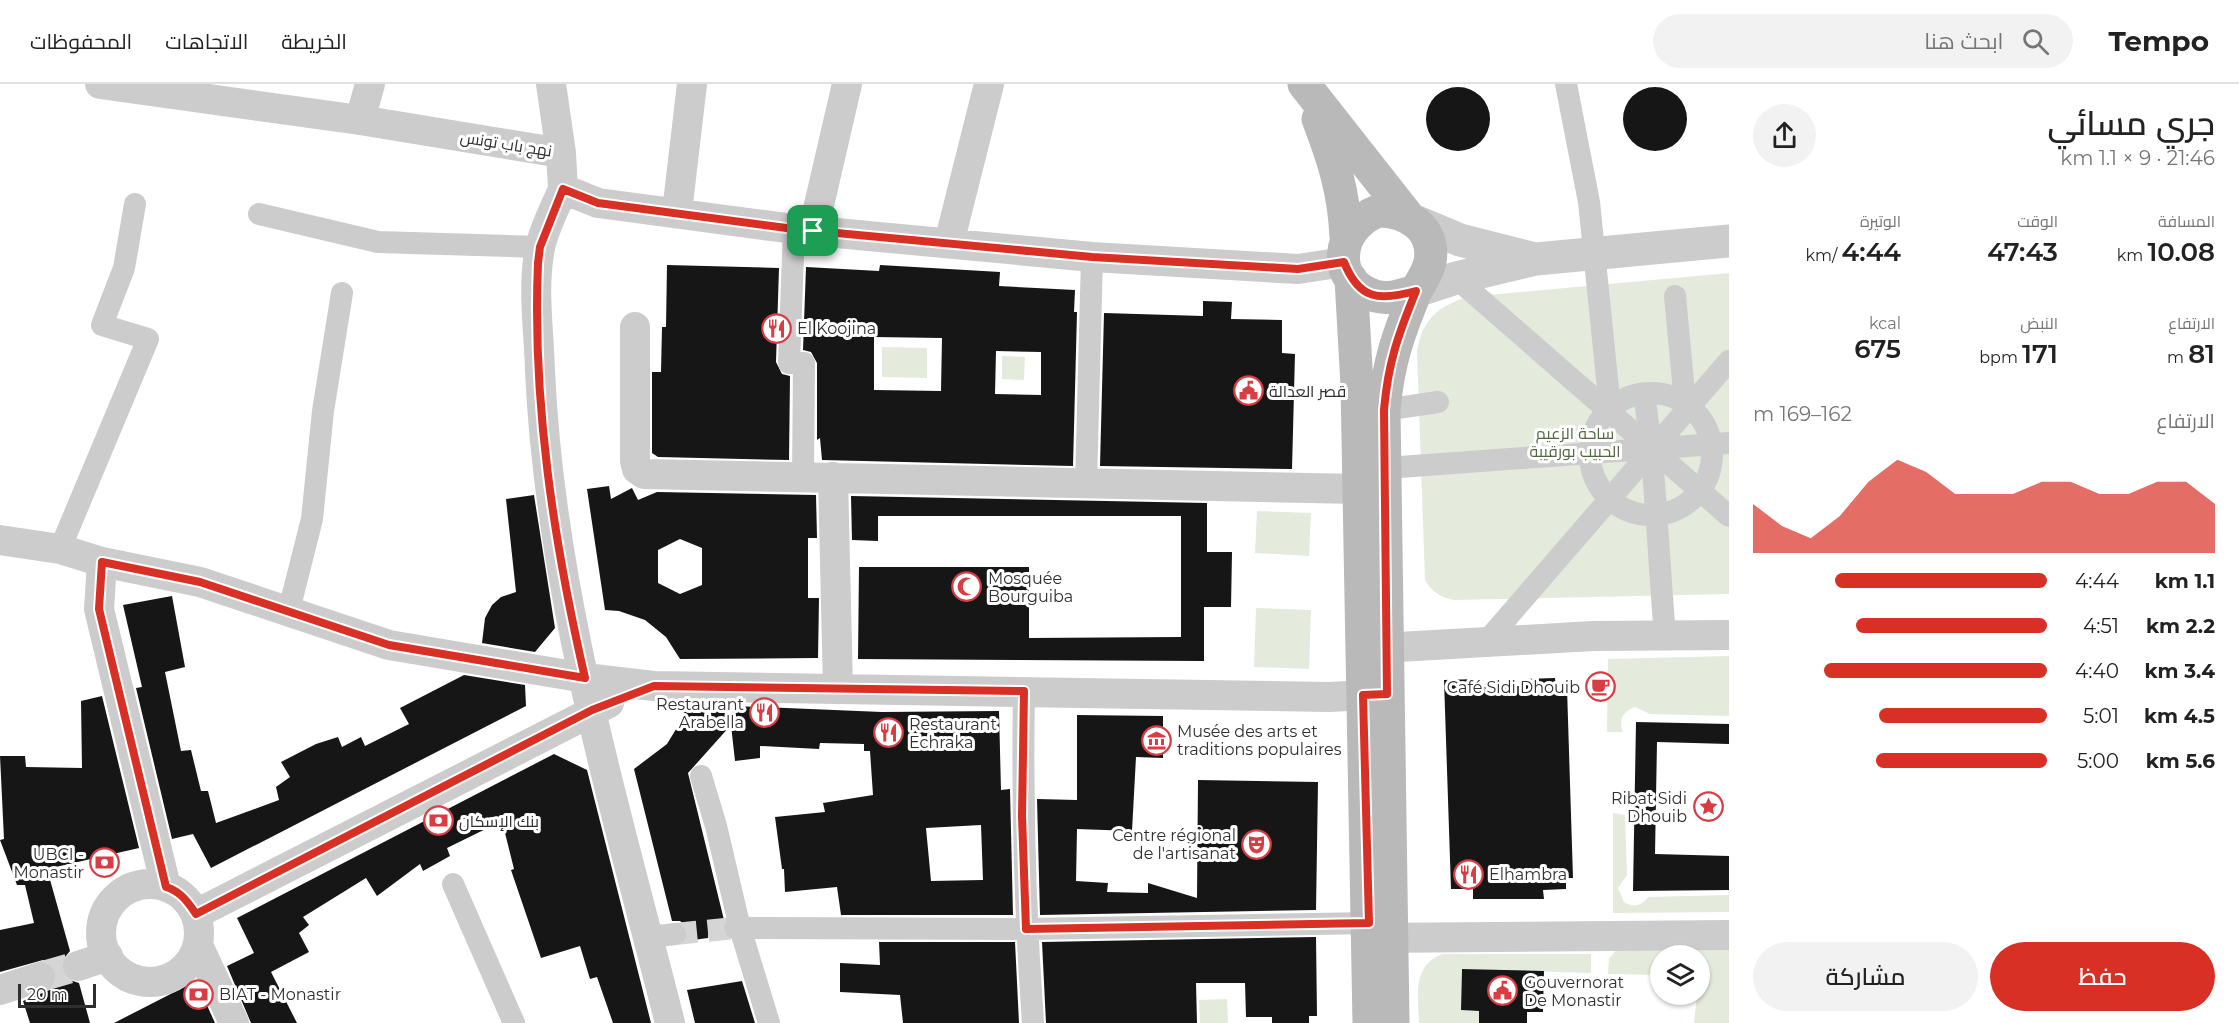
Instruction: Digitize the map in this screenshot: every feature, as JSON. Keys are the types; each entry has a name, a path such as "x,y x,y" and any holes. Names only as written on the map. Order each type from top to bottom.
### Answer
{"main road":[{"path":"1304,84 1424,231 1431,251 1427,272 1416,291 1394,343 1387,375 1384,410 1386,468 1374,648"},
{"path":"1304,84 1338,170 1345,207 1357,385 1359,489 1374,648 1376,933 1369,1023"},
{"path":"1412,219 1393,211 1372,213 1354,225 1347,259 1362,290 1376,297 1392,298 1416,291"},
{"path":"1376,933 1393,1023"}],"street":[{"name":"نهج باب تونس","path":"100,84 360,120 561,153 563,189"},
{"path":"360,120 370,84"},
{"path":"551,84 561,153"},
{"path":"677,212 692,84"},
{"path":"803,477 804,363 789,363 804,230 847,84"},
{"path":"949,243 989,84"},
{"path":"1566,84 1589,202 1609,410"},
{"path":"670,1023 662,936 592,710 555,522 545,448 537,284 540,247 563,189 598,203 804,230 1092,257 1298,269 1347,259"},
{"path":"60,549 148,339 102,325 124,268 135,204"},
{"path":"259,214 378,242 540,247"},
{"path":"1412,219 1460,240 1536,259"},
{"path":"1416,291 1456,278 1536,259 1729,241"},
{"path":"1086,483 1092,257"},
{"path":"1456,278 1729,516"},
{"path":"289,610 312,519 323,411 342,293"},
{"path":"1675,296 1687,405"},
{"path":"635,327 634,461 640,472 1359,489"},
{"path":"1486,642 1687,405 1729,361"},
{"path":"1644,394 1652,449 1654,514 1665,635"},
{"path":"1644,394 1669,395 1687,405 1720,444 1712,456 1709,475 1700,491 1685,505 1667,513 1628,511 1609,499 1598,485 1590,465 1590,444 1597,424 1609,410 1628,397 1644,394"},
{"path":"1384,410 1438,402"},
{"path":"1386,468 1720,444"},
{"path":"833,477 838,688"},
{"path":"0,540 60,549 102,562 200,582 389,645 585,678 654,686 1375,694"},
{"path":"102,562 99,609 166,887"},
{"path":"1374,648 1665,635 1729,635"},
{"path":"196,914 592,710 654,686"},
{"path":"1024,691 1022,816 1026,929 1033,1023"},
{"path":"701,776 716,826 737,928 769,1023"},
{"path":"141,884 174,889 187,900 196,914 199,929 198,945 192,959 181,971 168,978 153,981 137,980 123,973 108,956 101,932 104,915 112,901 125,890 141,884"},
{"path":"453,884 514,1023"},
{"path":"737,928 1729,935"},
{"path":"198,945 234,1023"},
{"path":"78,966 108,956"},
{"path":"0,990 40,977"}],"green space":[{"name":"ساحة الزعيم الحبيب بورقيبة","path":"1729,273 1729,594 1454,600 1434,591 1425,580 1417,352 1423,331 1432,317 1446,306 1466,297"},
{"path":"882,347 927,348 927,378 882,377"},
{"path":"1002,356 1025,357 1024,380 1002,379"},
{"path":"1257,511 1311,513 1309,556 1255,553"},
{"path":"1256,608 1311,610 1309,669 1254,667"},
{"path":"1729,656 1729,716 1650,714 1635,707 1623,716 1621,724 1623,732 1607,732 1608,659"},
{"path":"1613,813 1625,815 1627,875 1618,888 1624,902 1637,905 1648,897 1729,895 1729,912 1613,913"},
{"path":"1710,948 1729,948 1729,1023 1694,1023 1696,1005 1710,1005"},
{"path":"1617,949 1650,949 1650,975 1608,974 1609,959"},
{"path":"1442,954 1591,954 1591,973 1462,969 1461,1010 1479,1011 1479,1023 1419,1023 1418,992 1421,974 1432,959"},
{"path":"1227,999 1228,1023 1200,1023 1199,1000"}],"building":[{"path":"1458,87 1470,89 1481,96 1488,107 1490,119 1488,131 1481,142 1470,149 1458,151 1446,149 1435,142 1428,131 1426,119 1428,107 1435,96 1446,89"},
{"path":"1655,87 1673,92 1678,96 1682,101 1687,119 1682,137 1678,142 1673,146 1655,151 1637,146 1632,142 1628,137 1623,119 1628,101 1632,96 1637,92"},
{"path":"667,265 779,268 776,362 782,374 790,376 789,460 658,457 652,453 652,372 661,372 662,327 666,327"},
{"path":"880,265 1000,272 999,286 1075,290 1074,312 1077,312 1073,466 822,460 820,438 817,440 817,363 811,352 803,350 806,267 879,271","holes":["874,337 942,338 941,391 874,390","996,351 1041,352 1041,395 995,394"]},
{"name":"قصر العدالة","path":"1203,301 1232,302 1231,319 1282,320 1282,353 1295,354 1292,469 1100,466 1104,313 1203,316"},
{"path":"609,486 611,499 632,488 638,500 657,492 816,495 817,538 808,538 808,598 819,598 818,658 680,659 666,637 645,620 619,611 605,610 587,489","holes":["680,539 702,548 702,585 680,594 658,583 658,550"]},
{"path":"534,495 555,628 535,652 482,643 485,618 492,605 501,597 516,592 506,499"},
{"name":"Mosquée Bourguiba","path":"851,496 1207,503 1207,552 1232,552 1231,607 1204,607 1204,661 858,659 859,567 1029,567 1029,638 1181,637 1181,516 878,516 878,541 852,540"},
{"path":"172,596 185,667 165,672 181,751 191,750 201,791 208,791 216,823 279,800 276,787 290,777 281,762 316,744 338,737 342,747 361,737 365,746 409,724 400,708 464,675 525,685 526,706 211,868 193,834 172,839 136,688 142,687 123,605"},
{"path":"1555,678 1556,688 1567,688 1573,878 1566,878 1566,889 1543,890 1544,899 1473,899 1473,889 1451,889 1444,680 1478,679 1479,687 1520,686 1520,679"},
{"path":"102,696 139,848 47,869 70,951 61,962 62,971 67,979 79,983 90,1023 30,1023 23,1001 52,989 57,981 57,972 52,965 43,960 0,972 0,930 34,923 25,885 17,885 0,840 4,839 0,756 25,756 26,767 82,768 81,701"},
{"path":"686,704 882,712 999,711 1001,790 1010,789 1013,915 841,915 837,887 785,892 784,869 782,869 775,817 825,812 823,803 873,795 870,751 864,751 864,744 820,743 819,749 760,746 760,758 735,761 731,725 688,773 724,920 709,922 708,938 686,941 688,933 686,926 680,921 672,921 634,769 667,744 681,721","holes":["981,825 983,880 931,881 926,828"]},
{"path":"1077,715 1163,716 1163,758 1136,757 1132,831 1077,829 1076,881 1108,883 1107,892 1148,893 1148,883 1197,898 1198,780 1318,782 1316,910 1040,915 1037,799 1077,800"},
{"path":"1636,722 1729,724 1729,744 1657,742 1655,854 1729,856 1729,890 1633,891"},
{"path":"554,754 587,770 651,1023 613,1023 597,977 590,979 580,946 541,958 511,870 514,869 502,821 447,848 450,856 423,871 420,864 377,896 366,878 303,917 309,925 299,933 309,952 271,972 297,1023 251,1023 227,966 254,953 237,918"},
{"path":"1316,937 1317,1016 1309,1016 1309,1023 1272,1023 1272,1017 1246,1017 1245,983 1196,983 1197,1023 1046,1023 1042,942"},
{"path":"879,942 1015,942 1019,1023 903,1023 900,995 840,992 840,963 880,965"},
{"name":"Gouvernorat De Monastir","path":"1462,969 1544,971 1543,1012 1527,1012 1527,1023 1479,1023 1479,1011 1461,1010"},
{"path":"196,981 215,1023 114,1023"},
{"path":"742,981 755,1023 695,1023 687,990"}],"tunnel":[{"path":"675,934 735,928"},
{"path":"40,977 78,966"}],"place":[{"name":"El Koojina","path":"776,328"},
{"name":"قصر العدالة","path":"1248,391"},
{"name":"Mosquée Bourguiba","path":"967,587"},
{"name":"Café Sidi Dhouib","path":"1601,687"},
{"name":"Restaurant Arabella","path":"765,713"},
{"name":"Restaurant Echraka","path":"888,733"},
{"name":"Musée des arts et traditions populaires","path":"1156,740"},
{"name":"Ribat Sidi Dhouib","path":"1708,807"},
{"name":"بنك الإسكان","path":"438,821"},
{"name":"Centre régional de l'artisanat","path":"1257,844"},
{"name":"UBCI - Monastir","path":"105,863"},
{"name":"Elhambra","path":"1468,874"},
{"name":"Gouvernorat De Monastir","path":"1503,991"},
{"name":"BIAT - Monastir","path":"198,994"}],"route":[{"path":"563,189 598,203 621,204 813,231 1092,257 1298,269 1344,262 1351,279 1362,290 1376,297 1392,298 1416,291 1394,343 1387,375 1384,410 1387,694 1363,695 1369,923 1026,929 1022,816 1024,691 654,686 592,710 196,914 187,900 174,889 166,887 136,771 99,609 102,562 200,582 389,645 443,656 585,678 553,512 545,448 541,383 538,263 540,247 563,189"}]}
